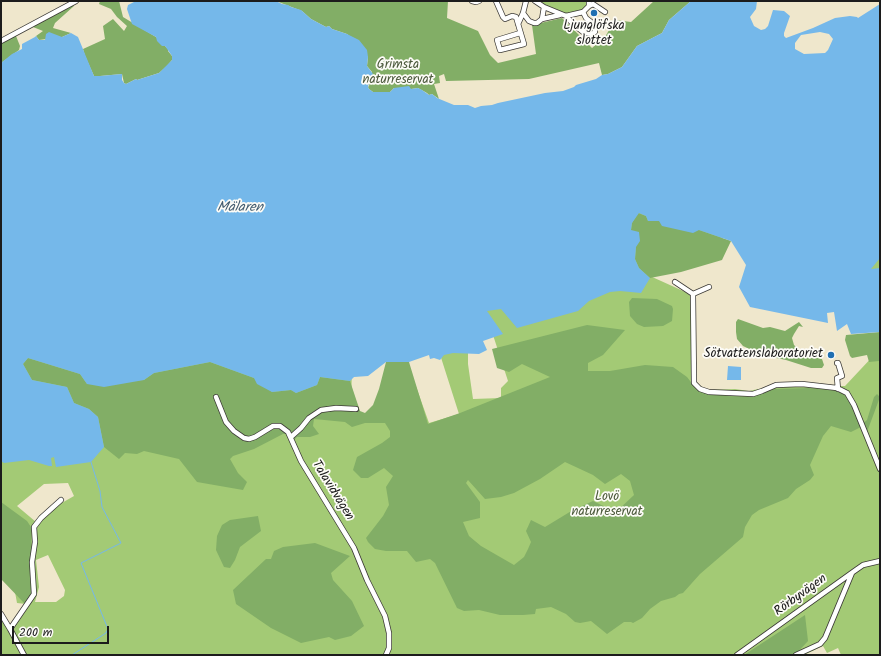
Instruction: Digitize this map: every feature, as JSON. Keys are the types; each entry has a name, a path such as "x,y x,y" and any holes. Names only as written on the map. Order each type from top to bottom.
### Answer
{"street":[{"path":"1,41 76,1"},
{"path":"472,1 479,1"},
{"path":"496,1 505,19 512,16 516,17 524,44 500,50 497,40 520,33"},
{"path":"518,24 526,1"},
{"path":"535,1 544,7 566,16 583,32 592,34 595,32 594,25 586,18 583,12"},
{"path":"566,16 583,12 589,4 593,4 605,12"},
{"path":"542,19 544,7"},
{"path":"523,13 526,18 532,22 537,22 560,14"},
{"path":"675,282 693,294"},
{"path":"693,294 709,287"},
{"path":"693,294 694,383 700,389 709,392 753,394 776,385 802,384 838,389 847,393 854,405 880,469"},
{"path":"837,363 842,376 836,378 838,389"},
{"path":"216,398 226,422 234,431 244,438 252,438 269,428 277,426 284,428 291,437 309,418 321,410 336,408 356,409"},
{"name":"Talavidvägen","path":"291,437 301,461 354,548 367,580 385,616 389,633 389,648 386,655"},
{"path":"10,629 34,594 32,562 35,542 34,527 41,518 61,500"},
{"name":"Rörbyvägen","path":"737,655 863,565 880,561"},
{"path":"796,655 820,644 825,638 853,572"},
{"path":"1,614 24,655"}],"green space":[{"path":"100,1 119,1 123,17 156,37 168,49 172,56 172,60 167,66 159,73 137,80 136,79 126,84 124,83 122,74 94,76 83,49 105,39 103,26 113,19 124,31 127,26 111,9 99,4"},
{"name":"Grimsta naturreservat","path":"276,1 448,1 447,18 478,31 490,55 498,63 536,54 532,25 562,18 592,48 605,37 615,20 631,22 654,1 691,1 669,20 662,33 637,46 622,67 608,74 602,75 599,63 529,79 446,81 444,74 439,76 440,83 434,84 439,99 418,88 394,88 390,92 373,92 368,87 372,72 367,66 368,57 347,34 332,29 329,26 326,27 311,19 302,11"},
{"path":"537,1 588,1 588,3 584,9 568,14 559,13"},
{"path":"69,5 74,6 55,23 53,28 71,33 62,37 39,40 36,36 43,31 33,27"},
{"path":"16,36 20,46 19,50 1,63 1,42"},
{"name":"Lovö naturreservat","path":"880,109 880,316 730,233 650,276 696,296 696,379 698,384 709,390 735,389 749,391 776,383 803,382 826,386 845,386 875,354 880,346 880,655 841,655 838,648 827,653 823,646 804,655 1,655 1,612 8,626 11,626 26,604 17,603 13,581 1,578 1,252","holes":["493,335 508,381 501,388 501,398 473,399 468,364 468,341","437,345 459,414 429,423 408,364 408,354","397,361 401,423 351,411 352,364","68,483 74,496 46,512 36,522 17,506 44,484","48,555 65,590 64,596 56,602 35,602 39,587 36,560"]},
{"path":"638,213 646,216 648,221 659,221 699,230 731,241 722,260 681,272 650,278 639,268 635,259 636,247 631,230 632,223"},
{"path":"632,298 657,299 672,306 672,321 663,326 644,327 637,324 630,316 629,302"},
{"path":"738,319 763,328 770,327 785,331 799,322 803,327 799,326 792,338 794,345 808,358 822,359 824,365 822,368 811,368 786,360 762,355 743,346 737,339 736,322"},
{"path":"587,325 625,330 603,355 588,363 588,371 610,371 645,365 673,367 687,377 697,390 727,396 753,397 772,389 810,388 838,391 847,395 861,427 851,432 831,426 823,436 810,465 814,475 810,480 796,489 788,498 759,510 752,515 745,527 743,537 700,574 683,593 661,601 650,609 642,618 633,623 624,622 607,634 591,621 580,623 575,622 566,614 551,607 536,609 535,614 523,615 500,615 479,610 464,611 457,608 435,563 430,559 416,562 407,551 386,551 375,549 366,538 383,516 389,505 386,487 393,476 384,468 368,478 361,478 353,470 357,457 390,437 390,431 385,423 365,423 352,427 345,422 314,419 313,426 319,434 310,437 297,437 294,440 291,434 283,434 254,449 233,456 230,459 238,473 247,482 243,490 197,482 179,459 144,451 137,454 125,453 119,459 104,447 98,417 89,409 74,403 67,387 32,380 23,364 28,358 80,374 87,384 144,380 154,373 210,362 254,378 272,392 291,390 296,393 317,385 320,377 350,381 360,411 365,413 373,405 386,362 409,362 428,424 460,413 550,377 522,364 509,372 497,368 492,349","holes":["565,462 593,475 605,484 621,474 630,481 634,495 616,512 593,501 573,510 545,527 531,520 526,531 531,542 524,557 514,565 481,546 469,536 463,522 480,518 480,502 466,483 468,480 485,499 501,497 514,493 540,479"]},
{"path":"880,332 879,361 869,362 867,355 852,358 850,356 845,340 846,335"},
{"path":"877,394 880,397 867,432 863,423 867,420 874,397"},
{"path":"1,502 27,521 31,527 32,593 25,604 1,579"},
{"path":"258,516 261,531 240,547 230,568 224,567 216,550 217,536 222,525 230,520"},
{"path":"315,543 350,556 331,573 333,580 352,601 364,626 351,636 335,640 329,637 301,643 271,628 236,604 233,590 266,559 271,559 274,551 283,547"},
{"path":"805,615 808,641 795,655 744,655"}],"water":[{"name":"Mälaren","path":"136,1 276,1 301,10 311,19 326,27 329,26 332,29 359,40 367,50 367,66 373,74 370,77 368,87 373,92 390,92 394,88 409,86 411,89 418,88 429,95 432,94 437,98 454,105 468,105 475,108 545,93 563,91 608,74 622,67 637,46 662,33 669,20 691,1 757,1 756,9 750,17 754,26 761,30 768,26 773,10 784,11 790,16 784,33 786,38 835,18 850,16 858,18 880,4 880,258 871,269 880,268 880,332 851,334 847,324 837,331 834,312 827,313 828,323 750,307 739,287 746,265 731,241 699,230 693,233 662,226 659,221 648,221 646,216 639,213 632,223 631,230 639,232 640,241 636,247 635,259 639,268 650,278 641,293 620,291 610,292 589,301 578,311 517,328 501,309 487,311 503,334 483,341 487,350 479,354 453,353 444,355 440,360 434,358 430,359 429,355 409,362 386,362 368,376 354,377 350,381 320,377 317,385 296,393 291,390 272,392 257,384 254,378 210,362 154,373 144,380 104,387 87,384 80,374 28,358 23,364 32,380 67,387 74,403 89,409 98,417 104,447 91,462 56,467 54,457 51,458 52,466 29,460 4,463 1,461 1,63 12,54 22,49 22,44 36,36 39,40 45,40 46,34 49,32 62,37 71,33 78,37 94,76 122,74 122,80 126,84 136,79 137,80 159,73 172,60 172,56 165,46 162,46 157,41 156,37 132,24 127,9 128,5","holes":["820,32 829,34 833,39 825,53 804,54 795,49 795,43 801,35"]},
{"path":"728,366 741,367 741,380 727,380"}],"waterway":[{"path":"72,655 106,633 108,629 81,563 121,543 102,507 100,491 91,462"}],"place":[{"name":"Ljunglöfska slottet","path":"594,13"},
{"name":"Sötvattenslaboratoriet","path":"831,355"}]}
